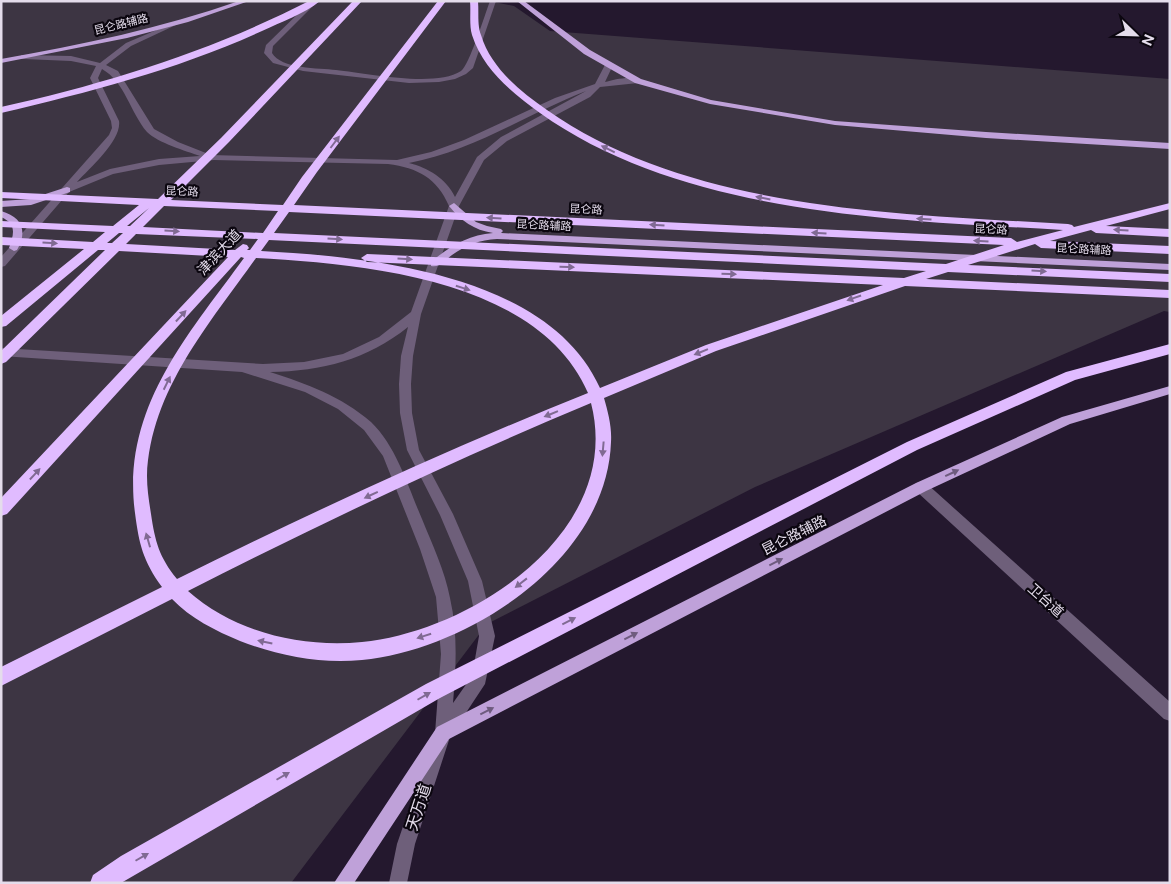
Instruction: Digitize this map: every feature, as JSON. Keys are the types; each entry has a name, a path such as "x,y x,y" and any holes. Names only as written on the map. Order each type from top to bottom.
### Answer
{"highway":[{"path":"1,110 78,92 171,65 242,38 316,1"},
{"path":"1,359 225,140 358,1"},
{"name":"津滨大道","path":"1,509 312,173 442,1"},
{"path":"474,1 476,34 488,60 516,92 571,131 630,160 671,174 764,199 910,218 1170,233"},
{"path":"1,323 225,140"},
{"path":"278,255 420,275 478,292 530,317 564,344 581,364 601,409 604,429 603,454 598,480 588,507 574,531 548,562 513,589 469,617 433,633 390,647 362,652 311,652 254,639 221,625 186,603 159,568 147,542 139,473 145,442 162,394 184,350 312,173"},
{"name":"昆仑路","path":"1,195 1170,250"},
{"path":"1,677 275,539 501,434 711,348 996,251 1170,206"},
{"path":"1,224 1170,278"},
{"path":"1,241 1170,294"},
{"path":"101,883 129,864 433,691 912,446 1071,376 1170,349"}],"main road":[{"name":"昆仑路辅路","path":"1,61 100,44 175,24 246,1"},
{"path":"520,1 587,52 638,81 710,102 835,123 986,135 1170,146"},
{"path":"1,204 30,202 68,190"},
{"name":"昆仑路辅路","path":"454,206 469,223 488,230 1170,260"},
{"path":"1,214 17,222 20,228 14,248"},
{"name":"昆仑路辅路","path":"435,264 454,248 484,237 497,236 1170,267"},
{"name":"昆仑路辅路","path":"443,733 921,487 1066,420 1170,390"},
{"path":"343,883 443,733"}],"street":[{"path":"316,1 270,45 268,53 270,57 284,65 298,68 404,80 454,77 465,72 473,62 493,1"},
{"path":"1,264 110,142 116,128 115,121 94,78 100,66 122,49 154,32 175,24"},
{"path":"24,57 71,58 100,66 114,74 151,131 175,144 214,157"},
{"path":"443,733 479,679 487,636 475,581 446,514 413,450 406,413 405,384 416,314 454,206 480,159 504,139 587,96 600,83 609,65"},
{"path":"68,190 110,172 134,166 214,157 398,162 425,158 470,142 583,88 620,80 638,81"},
{"path":"398,162 435,178 445,188 454,206"},
{"path":"1,256 14,248"},
{"path":"1,352 241,367 309,365 347,358 372,347 396,331 416,314"},
{"path":"241,367 309,389 342,406 368,427 388,454 427,549 443,597 449,654 443,733"},
{"name":"卫台道","path":"921,487 1170,712"},
{"name":"天万道","path":"398,883 406,844 443,733"}],"shaded area":[{"path":"1,1 489,1 514,6 550,31 1170,79 1170,312 1164,311 755,487 487,624 291,883 1,883"}]}
